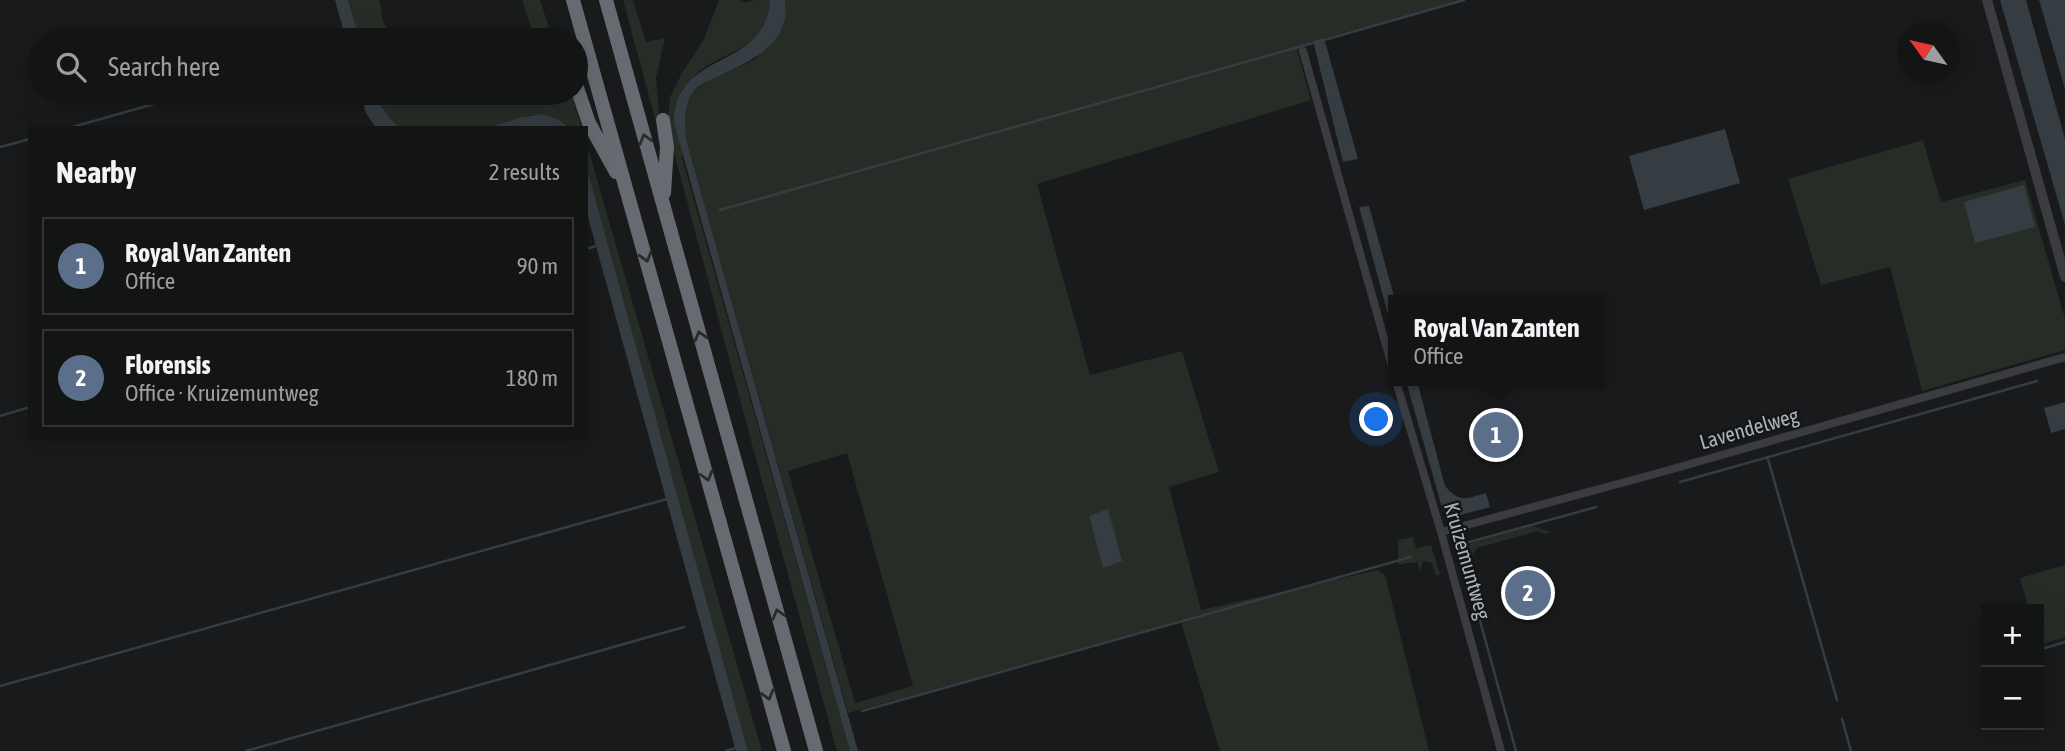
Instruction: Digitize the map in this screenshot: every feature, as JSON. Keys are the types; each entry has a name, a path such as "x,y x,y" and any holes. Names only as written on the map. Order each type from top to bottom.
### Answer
{"highway":[{"path":"573,0 581,28"},
{"path":"606,0 816,751"},
{"path":"588,53 784,751"},
{"path":"583,105 589,123 627,191"},
{"path":"663,120 667,147 663,205"}],"street":[{"path":"1987,0 2065,276"},
{"path":"1303,51 1388,352"},
{"name":"Lavendelweg","path":"1441,532 2065,357"},
{"name":"Kruizemuntweg","path":"1397,386 1501,751"}],"shaded area":[{"path":"335,0 348,0 356,28 343,28"},
{"path":"348,0 379,0 387,28 356,28"},
{"path":"522,0 540,0 549,28 531,28"},
{"path":"623,0 633,0 646,42 665,38 656,78 661,133 659,133"},
{"path":"719,0 740,0 746,3 770,0 767,17 754,39 697,73 682,89 682,158 850,751 837,751 671,141 668,119 670,97 704,39"},
{"path":"770,0 785,0 785,16 781,30 763,52 695,90 686,109 686,139 858,751 850,751 674,123 678,99 688,82 753,39 765,23"},
{"path":"785,0 1467,0 1313,41 1297,50 1311,100 1037,184 1090,375 1182,351 1219,472 1169,487 1201,610 1378,570 1385,575 1429,751 1220,751 1181,622 848,713 686,139 686,112 692,94 706,82 755,59 786,9","holes":["847,453 913,686 855,703 788,471"]},
{"path":"2000,0 2026,0 2065,139 2065,225"},
{"path":"2039,0 2065,0 2065,89"},
{"path":"1324,38 1358,159 1343,162 1313,41"},
{"path":"364,105 381,105 398,126 375,126"},
{"path":"381,105 575,105 581,126 567,126 561,121 531,115 493,126 398,126"},
{"path":"543,114 567,126 493,126"},
{"path":"1725,129 1740,183 1644,210 1629,156"},
{"path":"1923,140 1941,202 2025,180 2065,319 2065,350 1922,391 1890,267 1821,285 1788,179"},
{"path":"588,148 762,751 748,751 588,172"},
{"path":"588,172 748,751 736,751 588,217"},
{"path":"2024,185 2035,227 1975,243 1964,202"},
{"path":"1369,206 1394,295 1388,295 1388,314 1359,207"},
{"path":"1407,386 1418,386 1445,486 1463,498 1486,493 1490,507 1453,517 1443,511"},
{"path":"2065,402 2065,429 2051,433 2044,408"},
{"path":"1108,509 1122,561 1103,568 1089,516"},
{"path":"1533,526 1551,532 1544,534 1538,531 1477,548 1469,560 1466,545"},
{"path":"1413,537 1416,548 1431,545 1440,574 1436,576 1431,562 1423,561 1420,572 1417,562 1398,565 1398,540"},
{"path":"2065,565 2065,637 2044,643 2044,604 2028,604 2020,578"}],"waterway":[{"path":"1324,40 1464,0"},
{"path":"720,210 1313,43"},
{"path":"76,126 150,105"},
{"path":"0,147 28,140"},
{"path":"588,248 596,246"},
{"path":"1680,482 2037,381"},
{"path":"0,416 28,408"},
{"path":"1768,459 1837,700"},
{"path":"0,686 667,499"},
{"path":"1516,751 1459,545 1596,507"},
{"path":"862,711 1411,557"},
{"path":"246,751 684,627"},
{"path":"2044,648 2065,642"},
{"path":"1842,719 1851,751"},
{"path":"726,751 736,748"}],"place":[{"name":"Royal Van Zanten","path":"1496,435"},
{"name":"Florensis","path":"1528,593"}]}
